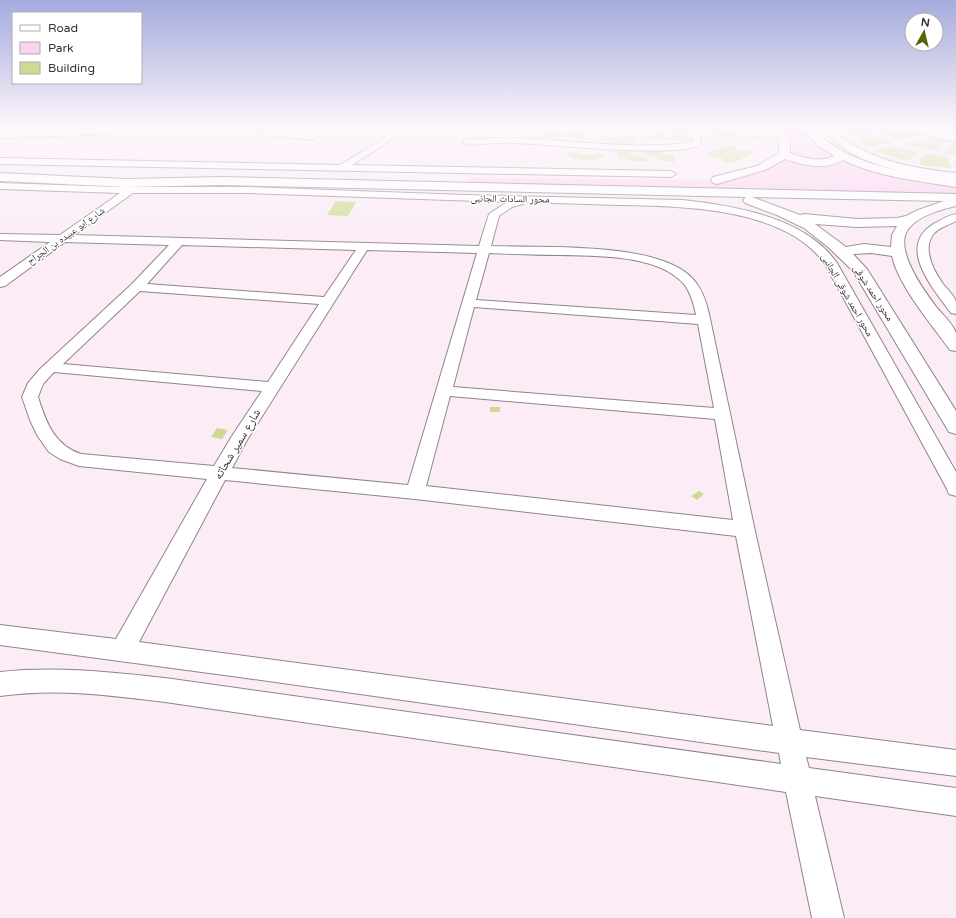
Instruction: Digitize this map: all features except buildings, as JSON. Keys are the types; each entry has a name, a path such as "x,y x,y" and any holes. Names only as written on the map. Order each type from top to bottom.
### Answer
{"main road":[{"path":"93,182 103,178 107,174 105,171"},
{"path":"125,188 123,177 134,171"},
{"path":"155,171 232,174 493,175 688,180"},
{"path":"717,180 750,171"},
{"path":"889,171 956,184"},
{"path":"0,177 93,182 125,188 221,181 468,193 728,193 956,198"},
{"path":"703,180 760,181"},
{"path":"877,182 956,184"},
{"name":"محور احمد شوقى","path":"728,193 791,215 824,234 844,252 859,269 956,427"},
{"path":"956,203 926,211 910,220 900,231 898,253 903,267 912,282 956,346"},
{"path":"791,215 828,222 854,224 878,224 910,220"},
{"path":"844,252 863,248 880,249 898,253"}],"street":[{"path":"412,171 493,175 543,172 671,174"},
{"path":"919,171 956,176"},
{"path":"0,186 125,188"},
{"name":"شارع ابو عبيده بن الجراح","path":"70,220 125,188"},
{"name":"شارع ابو عبيده بن الجراح","path":"0,283 60,233 125,188"},
{"path":"468,193 494,214"},
{"name":"محور السادات الجانبى","path":"468,193 528,199 565,200"},
{"path":"416,492 494,214 508,205 528,199"},
{"name":"محور احمد شوقى الجانبى","path":"565,200 683,203 714,207 745,214 774,224 818,247 831,263 956,488"},
{"path":"956,217 937,226 928,235 924,246 925,260 931,276 956,310"},
{"path":"0,237 42,237 60,233 179,241 600,252 649,259 668,268 690,284 695,290 716,373 722,414 745,529 789,743 828,918"},
{"name":"شارع ابو عبيده بن الجراح","path":"24,250 42,237"},
{"path":"179,241 137,287 50,367 36,383 30,397 35,414 45,433 62,454 79,460 416,492 745,529"},
{"name":"شارع سمير شحاته","path":"122,650 238,440 364,246"},
{"path":"137,287 328,302"},
{"path":"470,303 703,320"},
{"path":"50,367 272,387"},
{"path":"445,391 722,414"},
{"path":"0,635 122,650 789,743 956,763"},
{"path":"0,684 25,681 87,681 165,690 956,802"}],"green space":[{"path":"745,171 900,171 956,183 956,198 469,187 469,178 717,180"}]}
